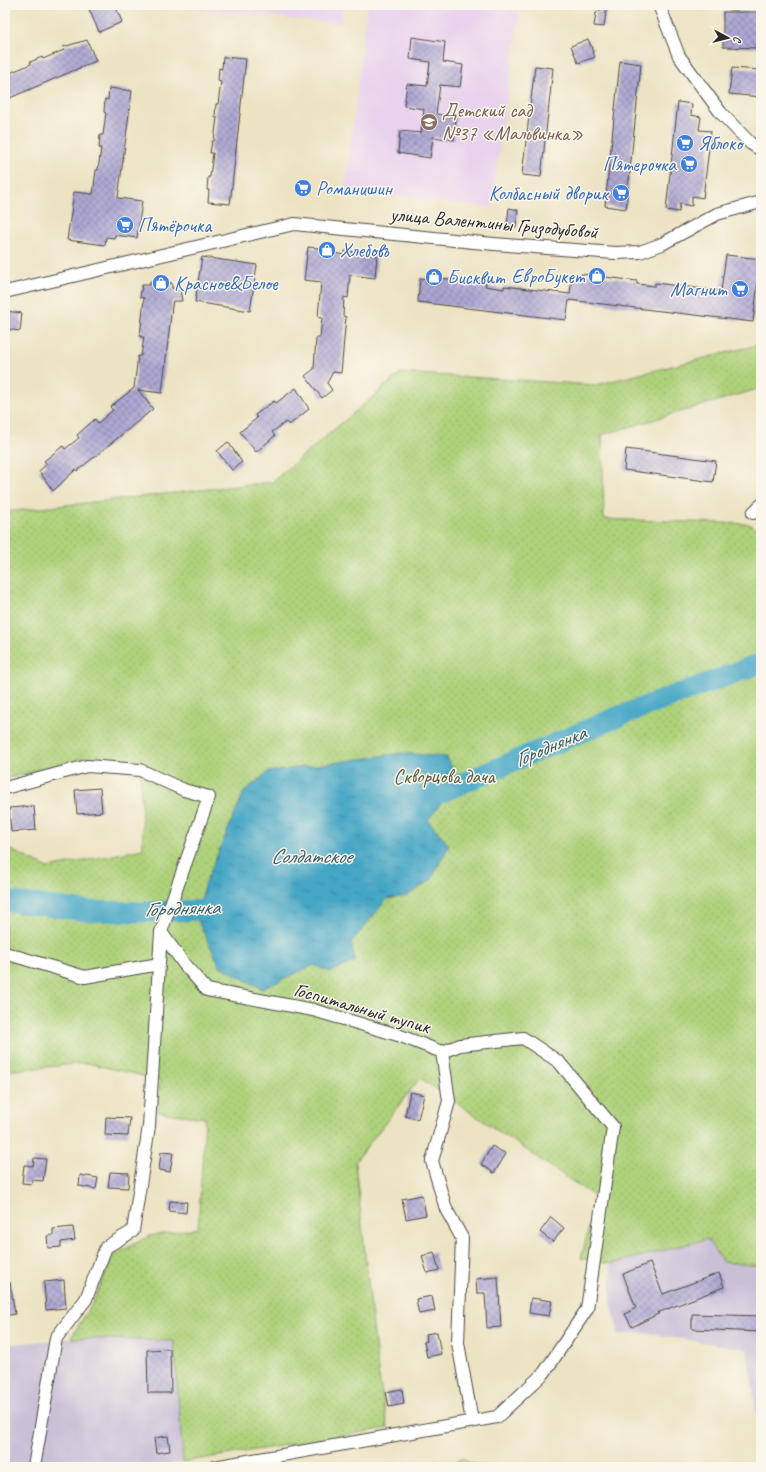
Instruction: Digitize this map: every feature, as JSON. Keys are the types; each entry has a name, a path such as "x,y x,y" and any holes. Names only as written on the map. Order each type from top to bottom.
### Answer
{"street":[{"path":"659,5 679,56 721,113 750,142 761,150"},
{"name":"улица Валентины Гризодубовой","path":"5,292 294,224 494,244 615,253 640,252 662,244 717,214 761,202"},
{"path":"5,788 86,766 140,770 184,790 209,797 161,932 149,1126 133,1231 106,1247 86,1299 56,1338 34,1467"},
{"name":"Госпитальный тупик","path":"161,932 184,964 207,990 313,1010 398,1035 442,1052 449,1101 432,1161 446,1209 462,1238 458,1343 472,1421"},
{"path":"5,953 85,978 159,964"},
{"path":"214,1467 497,1417 544,1373 587,1309 613,1127 559,1062 523,1038 460,1045 442,1052"}],"shaded area":[{"path":"159,5 343,5 341,24"},
{"name":"Детский сад №37 «Мальвинка»","path":"367,5 465,5 520,11 491,208 345,190"},
{"path":"707,1239 723,1262 761,1266 761,1444 747,1349 636,1332 619,1335 611,1302 611,1264"},
{"path":"71,1338 174,1341 183,1462 158,1467 5,1467 5,1345"}],"green space":[{"name":"Скворцова дача","path":"761,344 761,388 602,435 604,519 750,524 761,532 761,1041 759,1092 761,1093 761,1266 723,1262 707,1239 611,1264 581,1258 597,1198 420,1078 355,1162 378,1371 388,1428 183,1462 174,1341 71,1338 93,1302 113,1256 149,1236 198,1228 205,1118 158,1112 160,1080 87,1063 5,1071 5,847 48,868 143,849 140,761 82,758 5,779 5,512 272,482 401,373 596,385"},
{"path":"463,1458 470,1463 491,1467 432,1467 437,1460 451,1466"}],"water":[{"name":"Солдатское","path":"402,753 447,757 458,782 428,820 449,845 431,880 407,896 387,899 351,943 356,961 330,972 314,965 262,989 220,966 198,921 204,886 244,792 268,772"}],"building":[{"path":"91,5 115,5 122,22 99,32 89,9 92,8"},
{"path":"607,5 604,27 594,26 596,13"},
{"path":"723,12 761,12 761,48 723,47"},
{"path":"412,37 445,42 443,62 463,65 460,87 440,85 436,114 456,117 454,140 433,137 430,158 398,153 400,131 421,133 424,109 404,106 407,84 427,86 430,62 410,59"},
{"path":"588,39 593,47 592,50 595,57 578,63 571,46"},
{"path":"87,40 96,61 5,100 5,75 31,64 30,62 42,57 43,59 64,50 63,47"},
{"path":"223,57 246,59 230,204 208,202 209,190 207,190 213,153 210,153 212,141 214,141 217,117 215,117 216,104 218,104 221,82 218,81 219,68 222,69"},
{"path":"620,61 641,64 626,209 605,206"},
{"path":"535,66 553,68 541,177 522,175"},
{"path":"732,68 761,70 761,97 729,94"},
{"path":"109,88 132,91 118,198 142,201 137,238 115,235 114,238 106,237 105,245 67,240 74,192 93,194 101,148 99,148 100,135 103,135 106,113 104,112 105,99 108,100"},
{"name":"Пятерочка","path":"678,102 692,104 691,115 701,117 699,130 711,131 703,198 692,196 692,206 680,204 679,212 666,210"},
{"path":"509,208 518,210 516,227 507,225"},
{"path":"308,247 327,249 327,252 345,255 345,251 377,255 375,278 350,275 348,298 344,297 343,316 346,317 341,373 333,372 327,383 332,390 322,398 305,376 314,369 316,338 320,338 322,318 318,317 321,282 304,280"},
{"path":"726,255 761,259 761,282 758,282 753,322 569,300 566,320 418,302 420,278 430,279 430,277 486,283 485,286 504,289 504,286 570,294 572,276 581,277 581,274 637,281 637,284 655,286 655,283 721,291"},
{"path":"202,257 257,265 250,311 195,302"},
{"path":"150,281 172,283 172,288 180,289 182,301 173,301 162,393 138,390 153,409 77,471 76,469 53,491 39,471 47,464 44,461 63,446 65,449 79,438 77,435 95,419 98,423 113,410 110,407 134,388 138,356 141,356 144,337 140,337 144,298 140,297 142,285 150,285"},
{"path":"5,311 22,313 20,331 5,329"},
{"path":"296,388 309,409 289,425 286,422 272,432 275,436 256,452 240,432 257,418 255,415 274,401 276,403"},
{"path":"228,442 242,462 232,470 217,451"},
{"path":"626,449 716,461 713,482 624,470"},
{"path":"100,788 102,812 77,814 75,790"},
{"path":"34,806 36,830 11,832 9,808"},
{"path":"410,1092 424,1095 418,1119 405,1116"},
{"path":"106,1117 130,1118 128,1136 105,1135"},
{"path":"492,1146 506,1154 494,1173 481,1164"},
{"path":"161,1152 173,1153 170,1172 159,1170"},
{"path":"34,1158 46,1159 43,1181 32,1180 32,1184 22,1183 24,1165 33,1166"},
{"path":"110,1172 129,1173 128,1188 108,1187"},
{"path":"80,1175 98,1178 96,1189 79,1186"},
{"path":"422,1195 426,1215 406,1219 402,1199"},
{"path":"170,1201 187,1202 186,1213 169,1211"},
{"path":"551,1217 564,1228 553,1242 540,1232"},
{"path":"73,1227 75,1240 61,1242 61,1247 48,1248 47,1236 53,1235 53,1229"},
{"path":"434,1252 439,1270 427,1273 422,1256"},
{"path":"650,1263 663,1294 719,1273 724,1287 657,1313 660,1313 632,1327 625,1314 636,1308 623,1274"},
{"path":"498,1277 501,1327 487,1328 485,1293 477,1293 476,1279"},
{"path":"64,1280 66,1308 46,1310 44,1282"},
{"path":"10,1282 15,1314 5,1316 5,1283"},
{"path":"432,1296 435,1311 419,1314 416,1299"},
{"path":"531,1298 552,1301 549,1316 529,1313"},
{"path":"692,1314 761,1316 761,1332 692,1329"},
{"path":"437,1332 441,1354 427,1357 424,1342 427,1341 426,1334"},
{"path":"170,1349 171,1393 148,1393 147,1350"},
{"path":"402,1389 404,1404 389,1407 386,1392"},
{"path":"168,1436 170,1451 156,1453 154,1438"}],"waterway":[{"name":"Городнянка","path":"428,798 617,717 761,663"},
{"name":"Городнянка","path":"5,901 88,911 150,912 225,909 228,907"}],"place":[{"name":"Детский сад №37 «Мальвинка»","path":"429,122"},
{"name":"Яблоко","path":"685,143"},
{"name":"Пятерочка","path":"689,164"},
{"name":"Романишин","path":"303,188"},
{"name":"Колбасный дворик","path":"621,193"},
{"name":"Пятёрочка","path":"125,225"},
{"name":"Хлебовъ","path":"327,250"},
{"name":"ЕвроБукет","path":"597,276"},
{"name":"Бисквит","path":"434,277"},
{"name":"Красное&Белое","path":"161,283"},
{"name":"Магнит","path":"740,289"}]}
